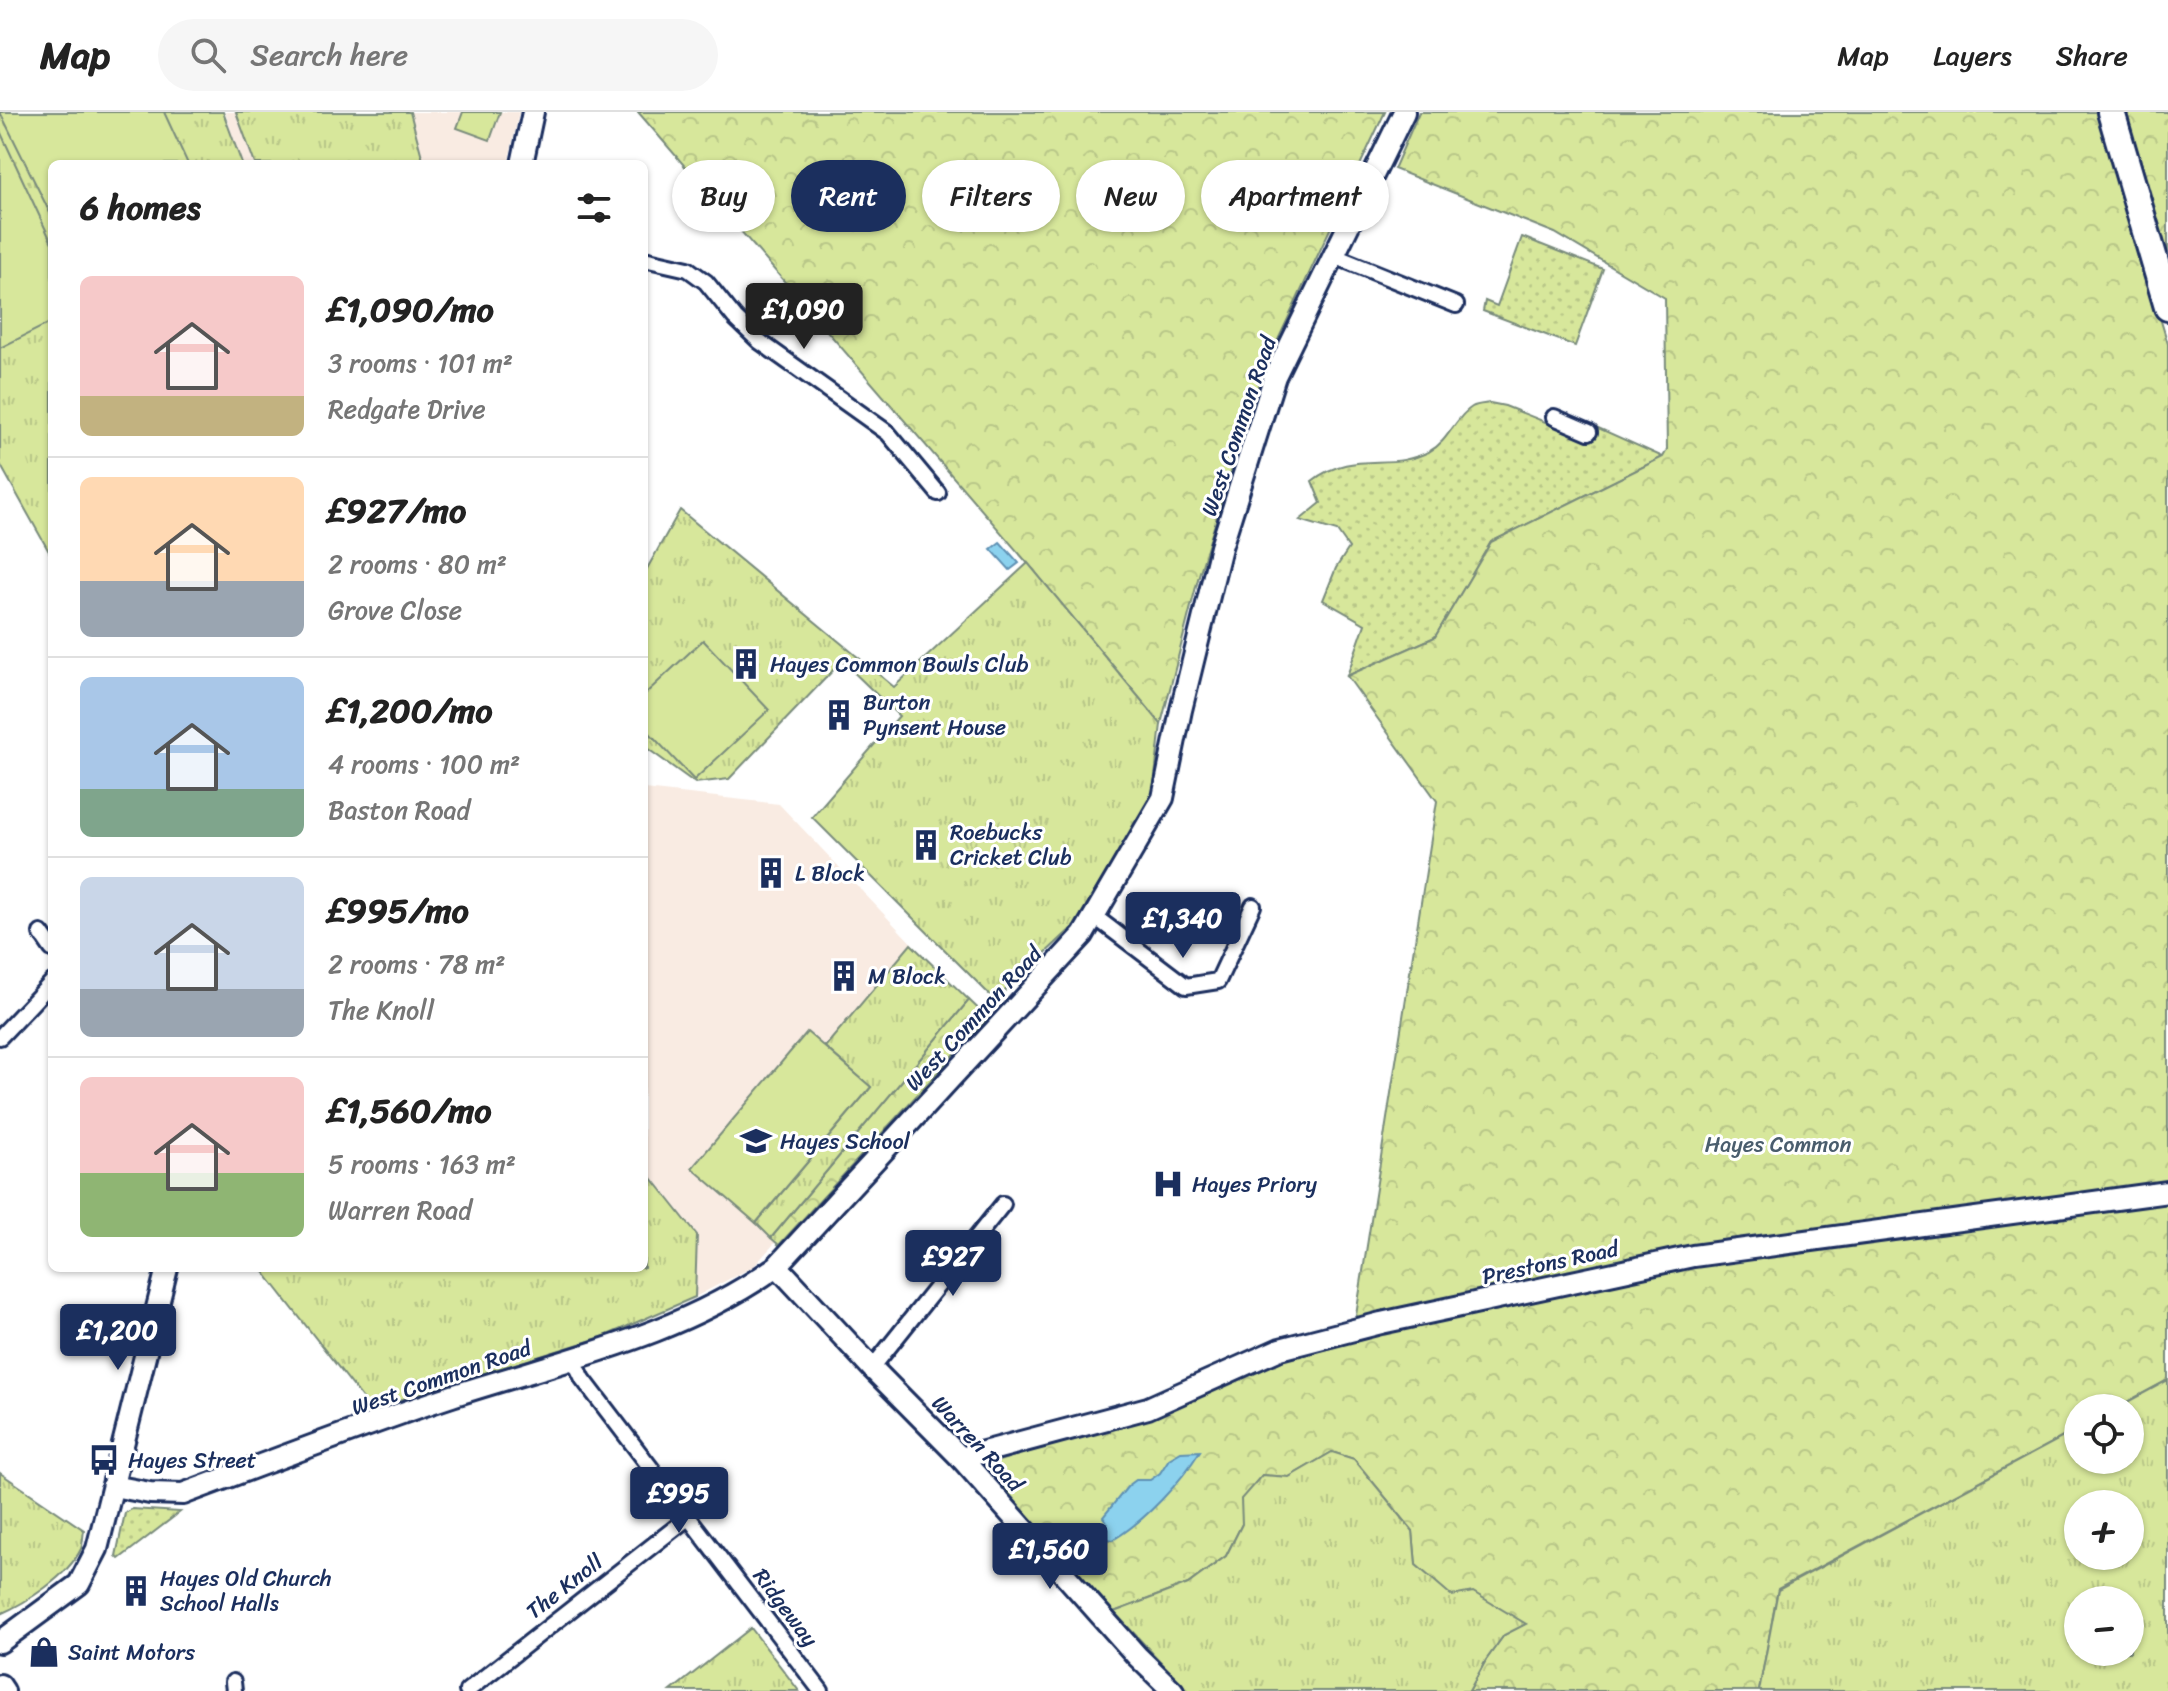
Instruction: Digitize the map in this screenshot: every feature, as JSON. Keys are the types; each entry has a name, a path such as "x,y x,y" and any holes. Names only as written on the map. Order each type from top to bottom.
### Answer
{"highway":[{"path":"2111,112 2168,307"}],"street":[{"path":"523,160 533,112"},
{"name":"West Common Road","path":"113,1486 150,1493 183,1494 448,1398 660,1330 748,1287 777,1266 1083,935 1163,798 1181,710 1226,533 1275,376 1404,112"},
{"path":"1332,255 1456,305"},
{"path":"648,260 688,269 697,275 759,341 888,433 938,493"},
{"path":"1554,417 1589,432"},
{"path":"1094,916 1186,986 1218,981 1253,906"},
{"path":"41,933 48,943"},
{"path":"0,1037 48,986"},
{"name":"Prestons Road","path":"961,1458 1148,1408 1280,1349 1412,1316 1693,1256 2168,1192"},
{"path":"872,1368 1003,1204"},
{"name":"Warren Road","path":"777,1266 961,1458 1137,1656 1173,1691"},
{"path":"0,1642 79,1584 97,1549 166,1272"},
{"name":"Ridgeway","path":"573,1358 583,1379 821,1691"},
{"name":"The Knoll","path":"467,1691 689,1517"},
{"path":"0,1685 4,1691"}],"shaded area":[{"path":"225,112 519,112 509,160 240,160"},
{"name":"Hayes School","path":"648,789 779,804 981,1016 754,1266 695,1297 605,1336 371,1409 264,1272 648,1272"}],"green space":[{"path":"0,112 223,112 241,160 48,160 48,550 0,464"},
{"path":"0,112 164,112 186,160 48,160 48,209"},
{"path":"236,112 410,112 423,160 254,160"},
{"path":"463,112 500,112 490,140 457,128"},
{"path":"638,112 1385,112 1362,160 1201,160 1201,232 1329,232 1261,376 1199,575 1161,724 1030,566 742,232 775,232 775,160 679,160"},
{"name":"Hayes Common","path":"1419,112 2097,112 2168,344 2168,1380 2142,1394 2064,1394 2064,1436 1778,1589 1759,1691 1469,1691 1504,1635 1525,1624 1452,1597 1416,1565 1413,1531 1354,1459 1332,1452 1289,1477 1262,1475 1242,1499 1242,1524 1226,1556 1188,1584 1114,1612 979,1467 1127,1421 1279,1357 1352,1341 1437,801 1347,676 1435,637 1491,542 1663,457 1667,450 1665,298 1555,233 1394,169"},
{"path":"2125,112 2168,112 2168,269"},
{"path":"0,131 48,234 48,324 0,348"},
{"path":"1522,237 1603,269 1575,346 1483,311 1485,301 1497,306"},
{"path":"1490,403 1588,439 1594,426 1663,457 1491,542 1435,637 1347,676 1365,624 1323,600 1336,568 1349,548 1337,531 1300,520 1321,503 1312,481 1343,465 1401,460 1430,451 1442,442 1466,411"},
{"path":"680,510 894,687 1028,563 1161,724 1153,794 1074,926 995,1000 812,817 899,716 842,661 729,779 695,783 648,749 648,567"},
{"path":"703,640 769,710 694,780 648,731 648,691"},
{"path":"911,944 969,1000 771,1238 756,1223 871,1087 825,1047"},
{"path":"969,1000 988,1018 779,1245 771,1238"},
{"path":"807,1032 871,1087 756,1223 692,1168"},
{"path":"648,1173 697,1235 695,1297 605,1336 371,1409 264,1272 648,1272"},
{"path":"2168,1380 2168,1691 1759,1691 1778,1590 2064,1437 2064,1474 2144,1474 2142,1394"},
{"path":"1332,1452 1354,1459 1413,1531 1416,1565 1452,1596 1473,1592 1526,1624 1504,1635 1469,1691 1188,1691 1114,1612 1188,1584 1226,1556 1242,1524 1241,1499 1262,1475 1289,1477"},
{"path":"0,1473 84,1530 81,1549 57,1579 34,1596 0,1614"},
{"path":"132,1509 180,1512 119,1559 116,1556 125,1513"},
{"path":"751,1628 799,1691 671,1691"}],"water":[{"path":"1000,542 1019,563 1010,570 991,549"},
{"path":"1200,1451 1183,1476 1150,1511 1113,1540 1102,1538 1108,1524 1103,1517 1128,1486 1136,1480 1150,1480 1160,1473 1169,1459 1181,1452"}],"place":[{"name":"Hayes Common Bowls Club","path":"746,664"},
{"name":"Burton Pynsent House","path":"839,715"},
{"name":"Roebucks Cricket Club","path":"926,845"},
{"name":"L Block","path":"771,873"},
{"name":"M Block","path":"844,976"},
{"name":"Hayes School","path":"756,1141"},
{"name":"Hayes Priory","path":"1168,1184"},
{"name":"Hayes Street","path":"104,1460"},
{"name":"Hayes Old Church School Halls","path":"136,1591"},
{"name":"Saint Motors","path":"44,1652"}]}
